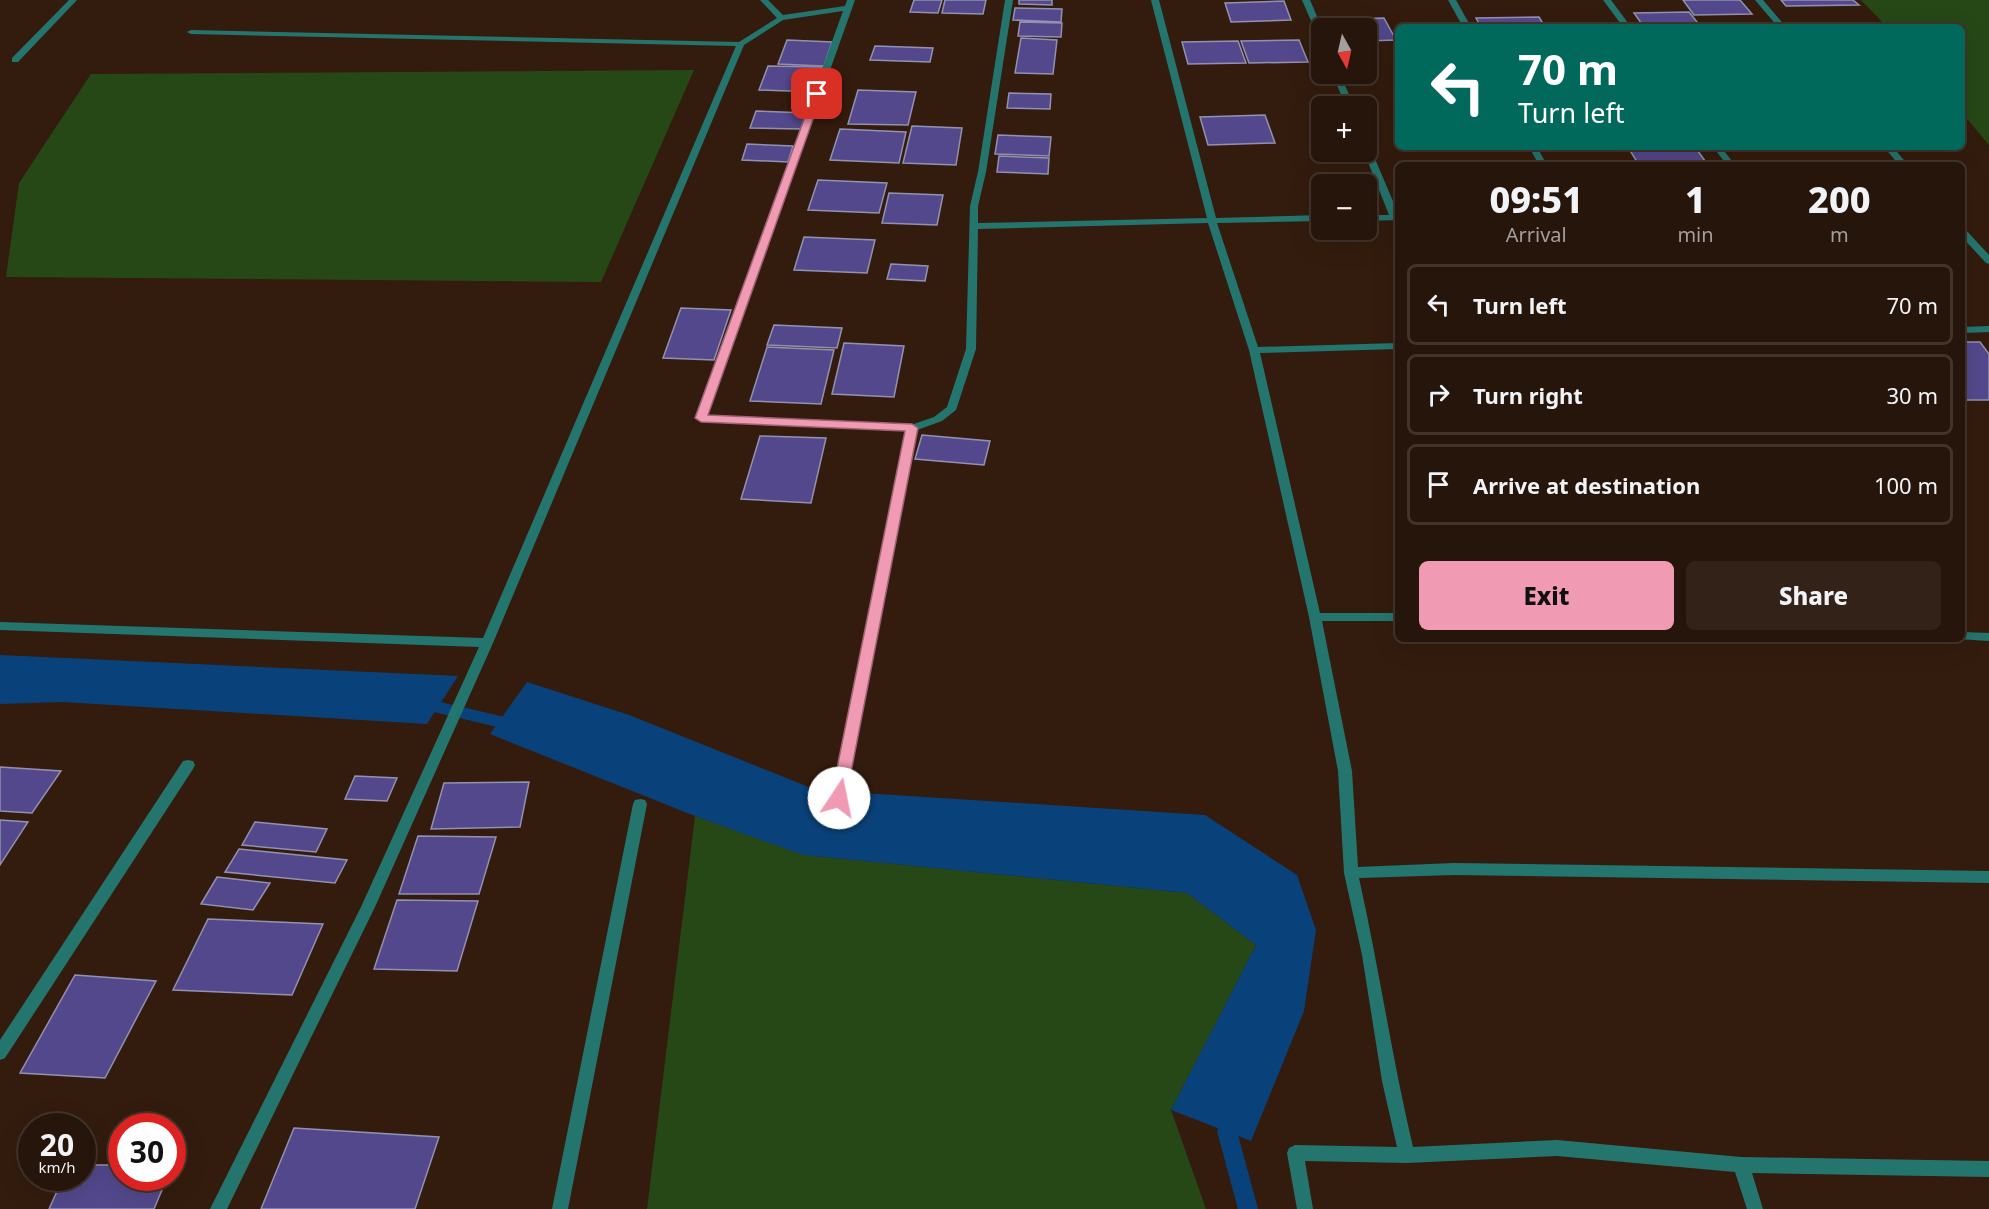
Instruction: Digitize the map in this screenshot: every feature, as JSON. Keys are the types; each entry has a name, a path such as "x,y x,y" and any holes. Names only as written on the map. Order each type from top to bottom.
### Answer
{"street":[{"path":"15,60 73,0"},
{"path":"764,0 781,18"},
{"path":"849,4 701,418 912,428 938,419 952,408 971,349 974,206 982,172 1009,0"},
{"path":"1155,0 1212,221 1254,350 1315,617 1345,771 1351,873 1369,955 1390,1081 1407,1155"},
{"path":"1306,0 1314,18"},
{"path":"1452,0 1465,24"},
{"path":"1607,0 1625,24"},
{"path":"1759,0 1779,24"},
{"path":"218,1209 368,906 487,643 741,44 781,18 849,4"},
{"path":"191,32 741,44"},
{"path":"1719,150 1729,162"},
{"path":"1891,150 1901,162"},
{"path":"1373,162 1395,212"},
{"path":"1377,218 1395,217"},
{"path":"974,226 1311,218"},
{"path":"1965,234 1989,261"},
{"path":"1965,330 1989,330"},
{"path":"1254,350 1395,346"},
{"path":"839,798 912,428"},
{"path":"1315,617 1395,617"},
{"path":"0,626 487,643"},
{"path":"1965,636 1989,637"},
{"path":"0,1053 188,765"},
{"path":"560,1209 640,804"},
{"path":"1351,873 1454,869 1989,877"},
{"path":"1305,1209 1295,1153 1407,1155 1557,1148 1741,1165 1989,1169"},
{"path":"1741,1165 1755,1209"}],"green space":[{"path":"1861,0 1989,0 1989,145 1965,117 1965,24 1884,24"},
{"path":"694,70 601,282 6,277 19,183 91,74"},
{"path":"695,816 804,855 1187,893 1256,945 1171,1110 1206,1209 647,1209"}],"water":[{"path":"0,655 458,676 427,724 62,702 0,704"},
{"path":"527,682 629,715 816,790 1205,815 1297,875 1316,930 1304,1011 1251,1141 1171,1110 1256,945 1187,893 803,855 695,816 490,734"}],"building":[{"path":"914,0 942,0 938,13 910,12"},
{"path":"945,0 986,0 983,14 942,13"},
{"path":"1019,0 1052,0 1052,5 1019,4"},
{"path":"1683,0 1740,0 1752,14 1694,15"},
{"path":"1781,0 1853,0 1859,5 1786,6"},
{"path":"1284,1 1291,20 1231,22 1225,3"},
{"path":"1015,8 1062,9 1061,22 1013,20"},
{"path":"1689,12 1699,24 1642,24 1634,13"},
{"path":"1539,17 1543,24 1479,24 1476,18"},
{"path":"1377,18 1384,18 1395,40 1377,41"},
{"path":"1020,22 1062,23 1061,37 1018,36"},
{"path":"1021,38 1057,40 1053,74 1015,73"},
{"path":"787,40 832,42 824,66 778,64"},
{"path":"1299,40 1308,62 1249,63 1241,41"},
{"path":"1238,41 1246,63 1188,64 1182,42"},
{"path":"875,46 933,48 930,62 870,60"},
{"path":"768,66 822,67 814,92 759,90"},
{"path":"858,90 916,92 908,125 848,124"},
{"path":"1009,93 1051,94 1050,109 1007,108"},
{"path":"756,111 806,113 801,129 750,128"},
{"path":"1265,115 1275,143 1208,145 1200,117"},
{"path":"912,126 962,128 956,165 903,163"},
{"path":"840,129 906,132 899,163 830,160"},
{"path":"998,135 1051,137 1049,156 995,154"},
{"path":"747,144 793,146 788,162 742,160"},
{"path":"1630,150 1697,150 1706,162 1637,162"},
{"path":"999,156 1049,158 1048,174 997,172"},
{"path":"818,180 887,183 879,213 808,210"},
{"path":"889,193 943,195 937,225 882,223"},
{"path":"804,237 875,240 867,273 794,270"},
{"path":"891,264 928,266 925,281 887,279"},
{"path":"681,308 731,310 714,360 663,358"},
{"path":"774,325 842,328 837,348 767,345"},
{"path":"1965,342 1980,342 1989,354 1989,400 1965,400"},
{"path":"844,343 904,346 894,397 832,394"},
{"path":"767,347 834,350 821,404 750,401"},
{"path":"922,435 990,441 984,465 915,459"},
{"path":"760,436 826,438 811,503 741,499"},
{"path":"0,767 61,771 32,813 0,811"},
{"path":"355,776 397,778 387,801 345,799"},
{"path":"529,782 520,827 431,829 444,783"},
{"path":"0,820 28,822 0,865"},
{"path":"255,822 327,829 316,852 242,845"},
{"path":"418,836 496,837 479,894 399,894"},
{"path":"239,849 347,860 335,883 225,872"},
{"path":"217,877 270,883 253,910 201,904"},
{"path":"397,900 478,901 457,971 374,969"},
{"path":"208,919 323,924 292,995 173,990"},
{"path":"75,975 156,981 105,1078 20,1073"},
{"path":"294,1128 439,1137 415,1209 261,1209"},
{"path":"96,1165 108,1165 108,1191 162,1191 154,1209 49,1209 57,1191 96,1191"}],"waterway":[{"path":"419,703 518,726"},
{"path":"1235,1114 1227,1131 1248,1209"}],"route":[{"path":"817,94 701,418 912,428 839,798"}]}
